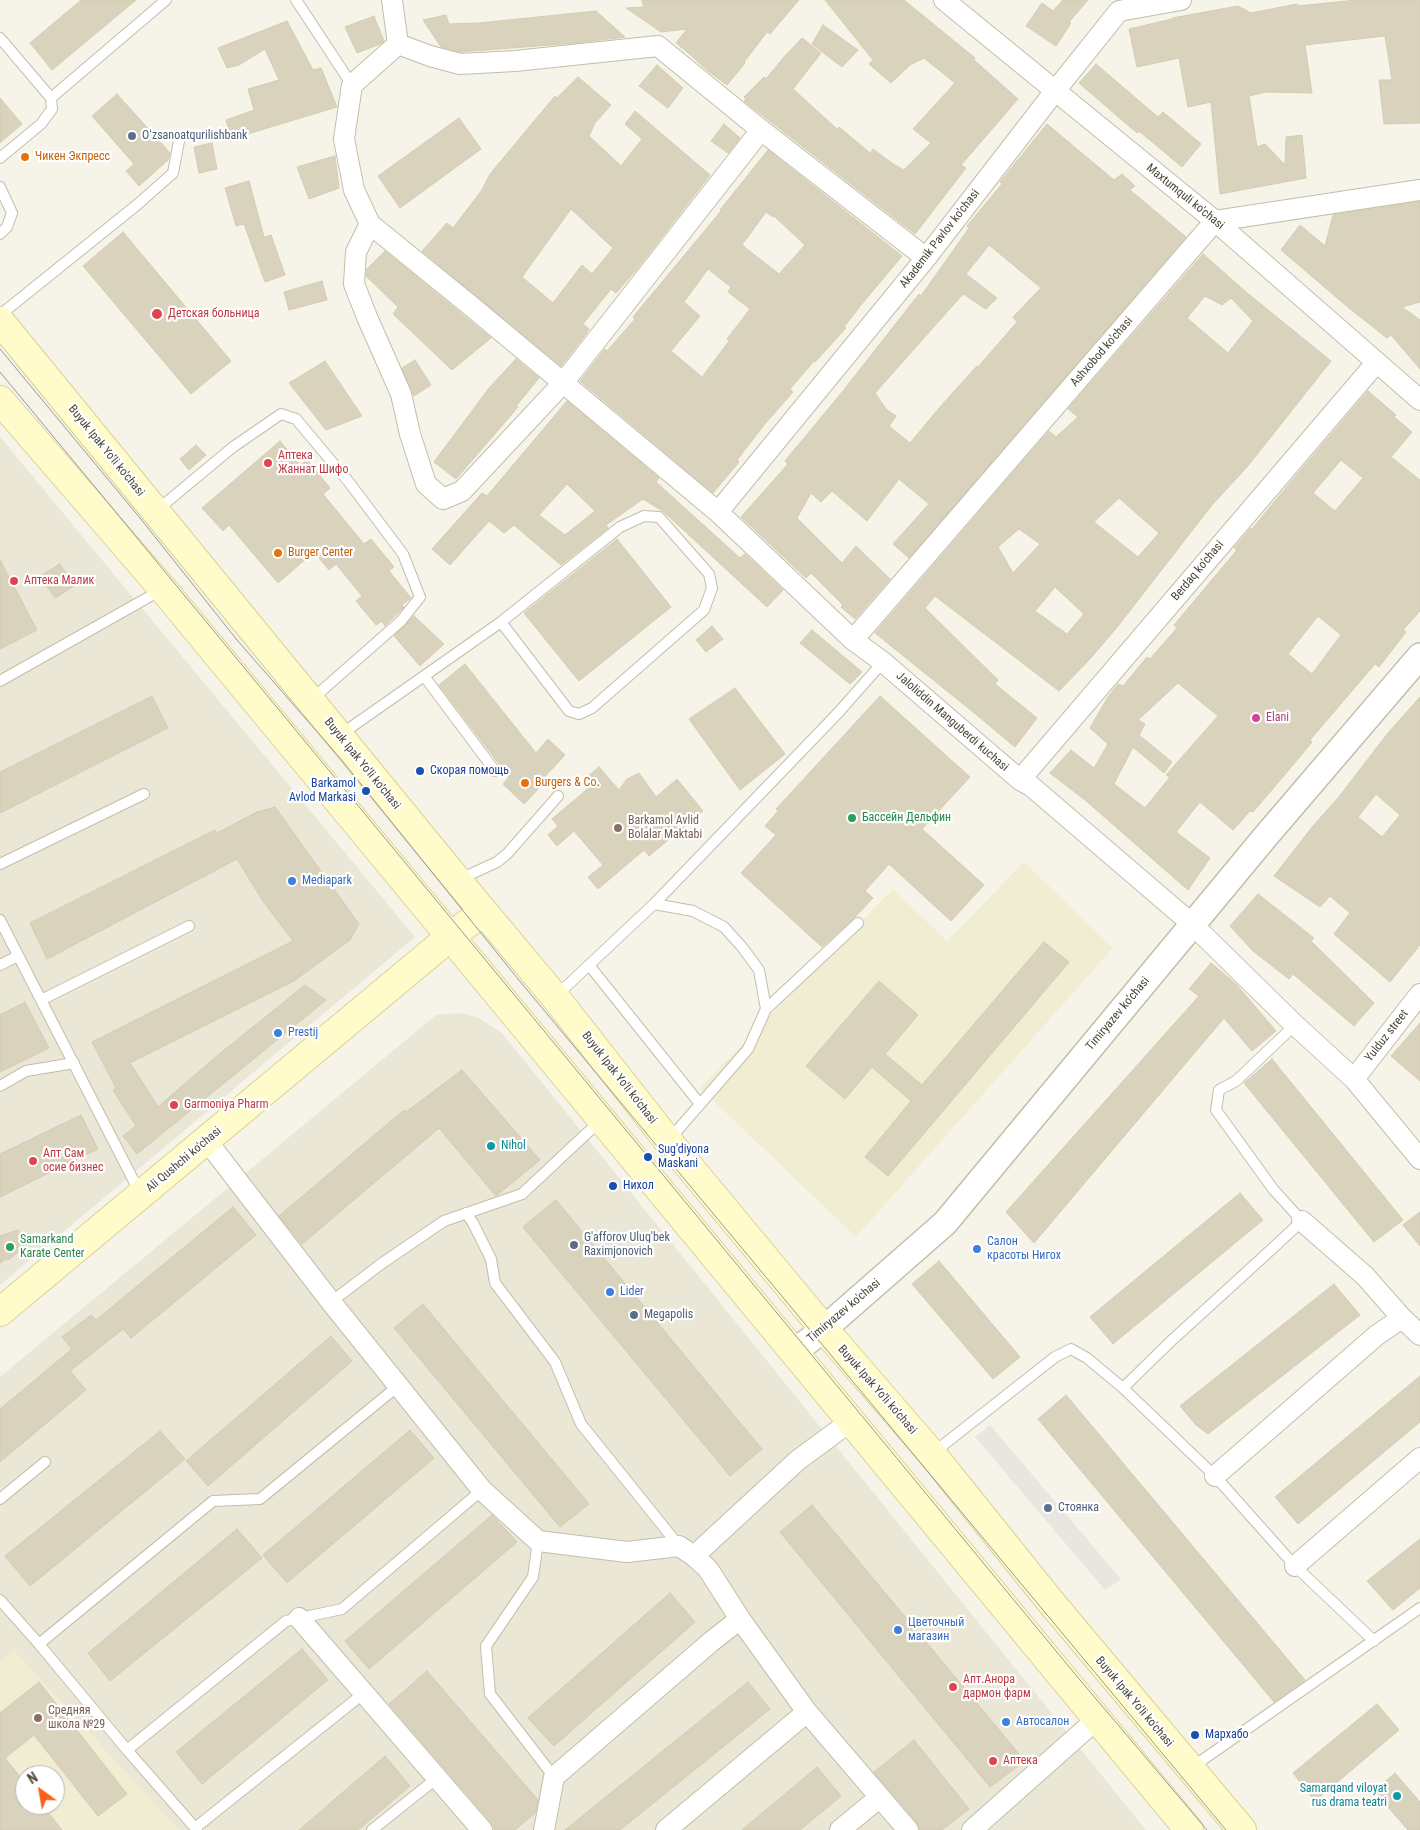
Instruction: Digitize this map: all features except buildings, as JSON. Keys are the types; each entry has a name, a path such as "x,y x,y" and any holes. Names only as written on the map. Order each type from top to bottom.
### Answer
{"main road":[{"name":"Buyuk Ipak Yo'li ko'chasi","path":"0,321 483,912 555,996 668,1141 824,1329 932,1454 990,1528 1242,1830"},
{"path":"0,400 163,589 1189,1830"},
{"name":"Ali Qushchi ko'chasi","path":"0,1312 451,936 483,912"}],"street":[{"path":"392,0 398,44"},
{"name":"Maxtumquli ko'chasi","path":"944,0 1215,221 1420,400"},
{"name":"Akademik Pavlov ko'chasi","path":"718,512 926,258 1054,91 1119,11 1181,0"},
{"path":"398,44 352,85 344,139 354,190 370,224 356,252 354,284 366,317 401,394 410,434 426,484 443,499 462,491 563,383 761,130"},
{"path":"398,44 430,56 460,64 516,61 658,46 761,130 926,258"},
{"path":"1215,221 1420,190"},
{"name":"Ashxobod ko'chasi","path":"853,640 1215,221"},
{"name":"Jaloliddin Manguberdi kuchasi","path":"370,224 718,512 853,640 883,662 1192,924 1295,1025 1354,1079 1420,1159"},
{"name":"Berdaq ko'chasi","path":"1020,780 1376,363"},
{"name":"Timiryazev ko'chasi","path":"794,1352 824,1329 945,1223 1192,924 1420,656"},
{"name":"Yulduz street","path":"1354,1079 1420,994"},
{"path":"207,1141 331,1302 482,1490 538,1541 627,1552 686,1551 798,1460 851,1421"},
{"path":"1302,1221 1366,1276 1402,1318 1420,1335"},
{"path":"1215,1476 1378,1335 1402,1318"},
{"path":"1295,1566 1420,1458"},
{"path":"686,1551 708,1569 740,1619 807,1712 908,1830"},
{"path":"298,1618 482,1830"},
{"path":"544,1830 554,1777 740,1619"},
{"path":"666,1830 807,1712"},
{"path":"972,1830 1097,1719"},
{"path":"840,1830 880,1797"}],"lane":[{"path":"50,98 166,0"},
{"path":"296,0 352,85"},
{"path":"0,38 50,98 52,109 41,124 0,158"},
{"path":"0,314 138,204 173,173 179,141"},
{"path":"0,187 12,213 7,227 0,234"},
{"path":"156,511 233,447 281,414 296,419 348,481 403,554 420,597 401,621 311,701"},
{"path":"339,736 501,622 620,527 644,516 660,518 709,574 712,588 704,610 592,708 579,714 570,711 501,622"},
{"path":"0,681 163,589"},
{"path":"555,996 654,904 838,714 883,662"},
{"path":"424,676 495,770"},
{"path":"0,864 144,794"},
{"path":"458,881 497,862 507,854 558,796"},
{"path":"654,904 693,911 724,927 759,970 766,1009"},
{"path":"0,920 141,1195"},
{"path":"668,1141 748,1049 766,1009 858,923"},
{"path":"41,1000 189,926"},
{"path":"0,965 18,956"},
{"path":"589,965 700,1104"},
{"path":"1123,1388 1170,1342 1302,1221 1273,1189 1216,1110 1219,1090 1236,1082 1295,1025"},
{"path":"0,1086 26,1071 74,1063"},
{"path":"331,1302 444,1220 522,1194 602,1119"},
{"path":"466,1213 491,1259 495,1283 555,1362 581,1424 686,1551"},
{"path":"932,1454 1055,1357 1071,1349 1087,1358 1123,1388 1215,1476 1295,1566 1374,1641"},
{"path":"39,1644 213,1501 260,1499 398,1386"},
{"path":"0,1498 45,1462"},
{"path":"127,1750 286,1621 342,1609 482,1490"},
{"path":"538,1541 533,1577 486,1646 490,1694 554,1777"},
{"path":"0,1600 196,1829 364,1693"},
{"path":"1190,1769 1420,1608"},
{"path":"372,1830 437,1778"}],"shaded area":[{"path":"0,437 415,937 0,1285"},
{"path":"1024,862 1113,948 856,1237 700,1088 893,889 947,941"},
{"path":"459,1013 477,1017 502,1033 1146,1830 0,1830 0,1377 436,1015"},
{"name":"Стоянка","path":"990,1425 1121,1579 1105,1590 975,1437"},
{"name":"Средняя школа №29","path":"14,1650 179,1830 0,1830 0,1661"}],"tram line":[{"path":"0,349 140,518 237,640 340,758 518,979 1226,1830"},
{"path":"0,372 1075,1674 1207,1830"}],"place":[{"name":"Oʻzsanoatqurilishbank","path":"132,136"},
{"name":"Чикен Экпресс","path":"25,157"},
{"name":"Детская больница","path":"157,314"},
{"name":"Аптека Жаннат Шифо","path":"268,463"},
{"name":"Burger Center","path":"278,553"},
{"name":"Аптека Малик","path":"14,581"},
{"name":"Elani","path":"1256,718"},
{"name":"Скорая помощь","path":"420,771"},
{"name":"Burgers & Co.","path":"525,783"},
{"name":"Barkamol Avlod Markasi","path":"366,791"},
{"name":"Бассейн Дельфин","path":"852,818"},
{"name":"Barkamol Avlid Bolalar Maktabi","path":"618,828"},
{"name":"Mediapark","path":"292,881"},
{"name":"Prestij","path":"278,1033"},
{"name":"Garmoniya Pharm","path":"174,1105"},
{"name":"Nihol","path":"491,1146"},
{"name":"Sug'diyona Maskani","path":"648,1157"},
{"name":"Апт Сам осие бизнес","path":"33,1161"},
{"name":"Нихол","path":"613,1186"},
{"name":"G'afforov Ulug'bek Raximjonovich","path":"574,1245"},
{"name":"Samarkand Karate Center","path":"10,1247"},
{"name":"Салон красоты Нигох","path":"977,1249"},
{"name":"Lider","path":"610,1292"},
{"name":"Megapolis","path":"634,1315"},
{"name":"Стоянка","path":"1048,1508"},
{"name":"Цветочный магазин","path":"898,1630"},
{"name":"Апт.Анора дармон фарм","path":"953,1687"},
{"name":"Средняя школа №29","path":"38,1718"},
{"name":"Автосалон","path":"1006,1722"},
{"name":"Мархабо","path":"1195,1735"},
{"name":"Аптека","path":"993,1761"},
{"name":"Samarqand viloyat rus drama teatri","path":"1397,1796"}]}
